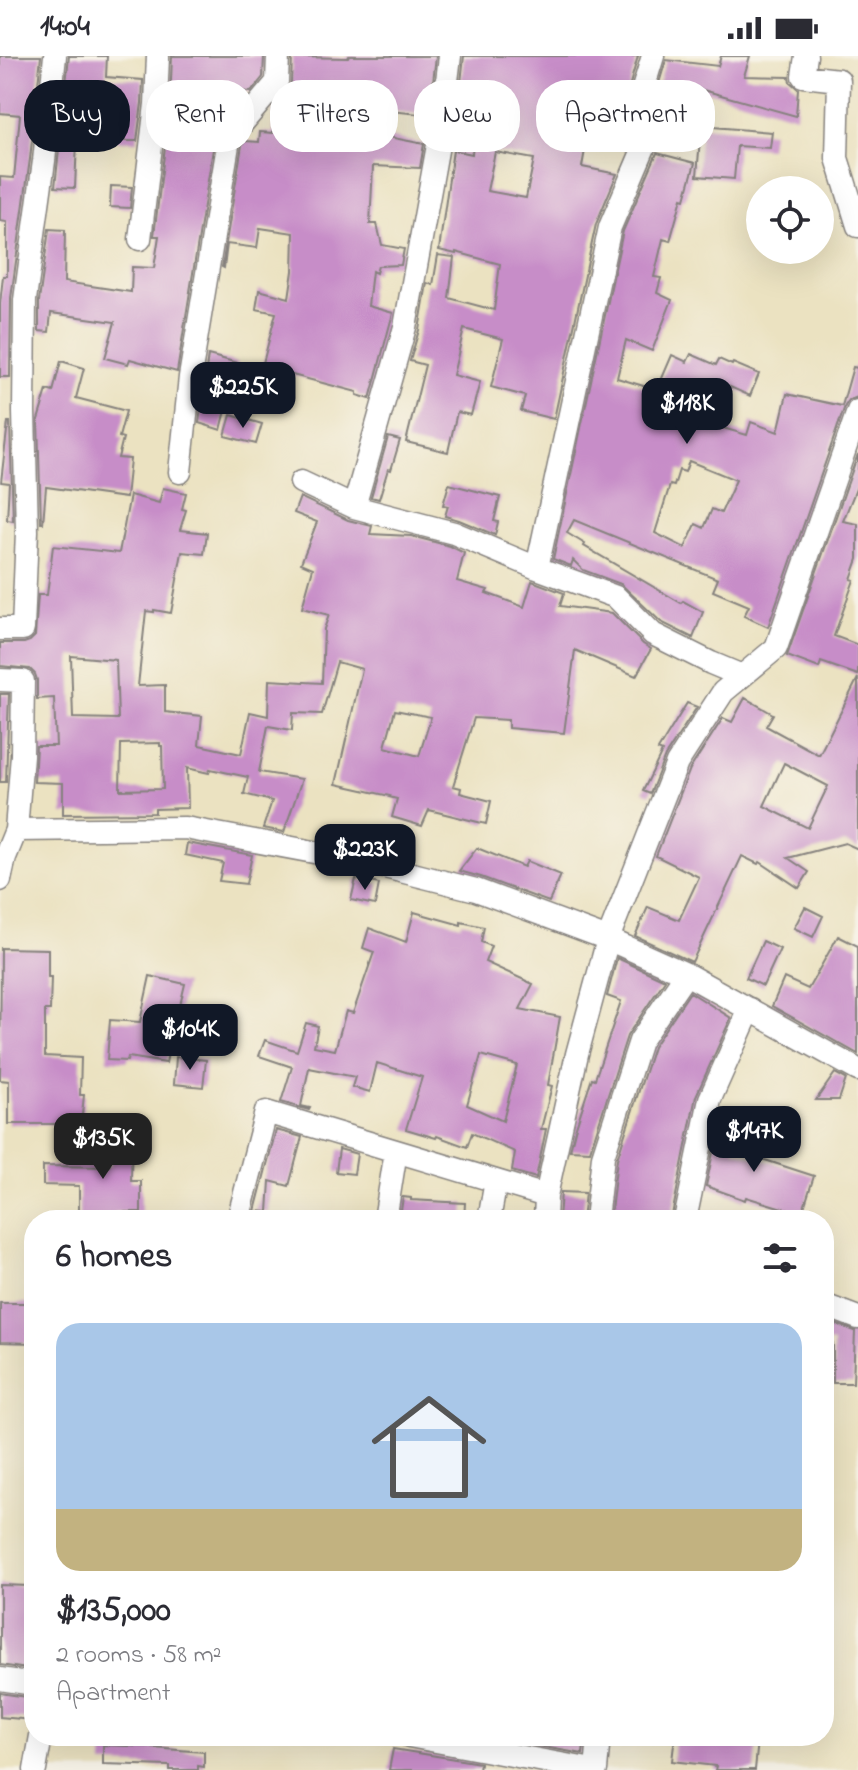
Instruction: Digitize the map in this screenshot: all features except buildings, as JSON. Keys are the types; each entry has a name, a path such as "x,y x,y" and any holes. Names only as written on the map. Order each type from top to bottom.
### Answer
{"street":[{"path":"0,629 23,629 27,531 25,300 55,56"},
{"path":"140,239 156,104 158,56"},
{"path":"180,472 190,377 229,139 277,82 278,56"},
{"path":"354,507 405,327 442,123 450,56"},
{"path":"537,568 610,227 645,145 639,102 653,56"},
{"path":"806,56 803,76 839,80 837,158 858,226"},
{"path":"545,1210 577,1054 608,939 677,763 723,692 776,648 858,411"},
{"path":"301,482 354,507 454,533 616,597 653,634 742,676"},
{"path":"0,680 23,681 11,754 16,830 0,880"},
{"path":"16,830 185,828 357,860 476,890 608,939 686,974 858,1070"},
{"path":"597,1210 603,1156 640,1041 686,974"},
{"path":"687,1210 710,1099 750,1009"},
{"path":"241,1210 266,1112 546,1196"},
{"path":"387,1210 396,1151"},
{"path":"491,1210 496,1181"},
{"path":"834,1309 858,1318"},
{"path":"0,1679 24,1683"},
{"path":"35,1770 39,1746"},
{"path":"453,1746 538,1765 594,1770 598,1746"}]}
